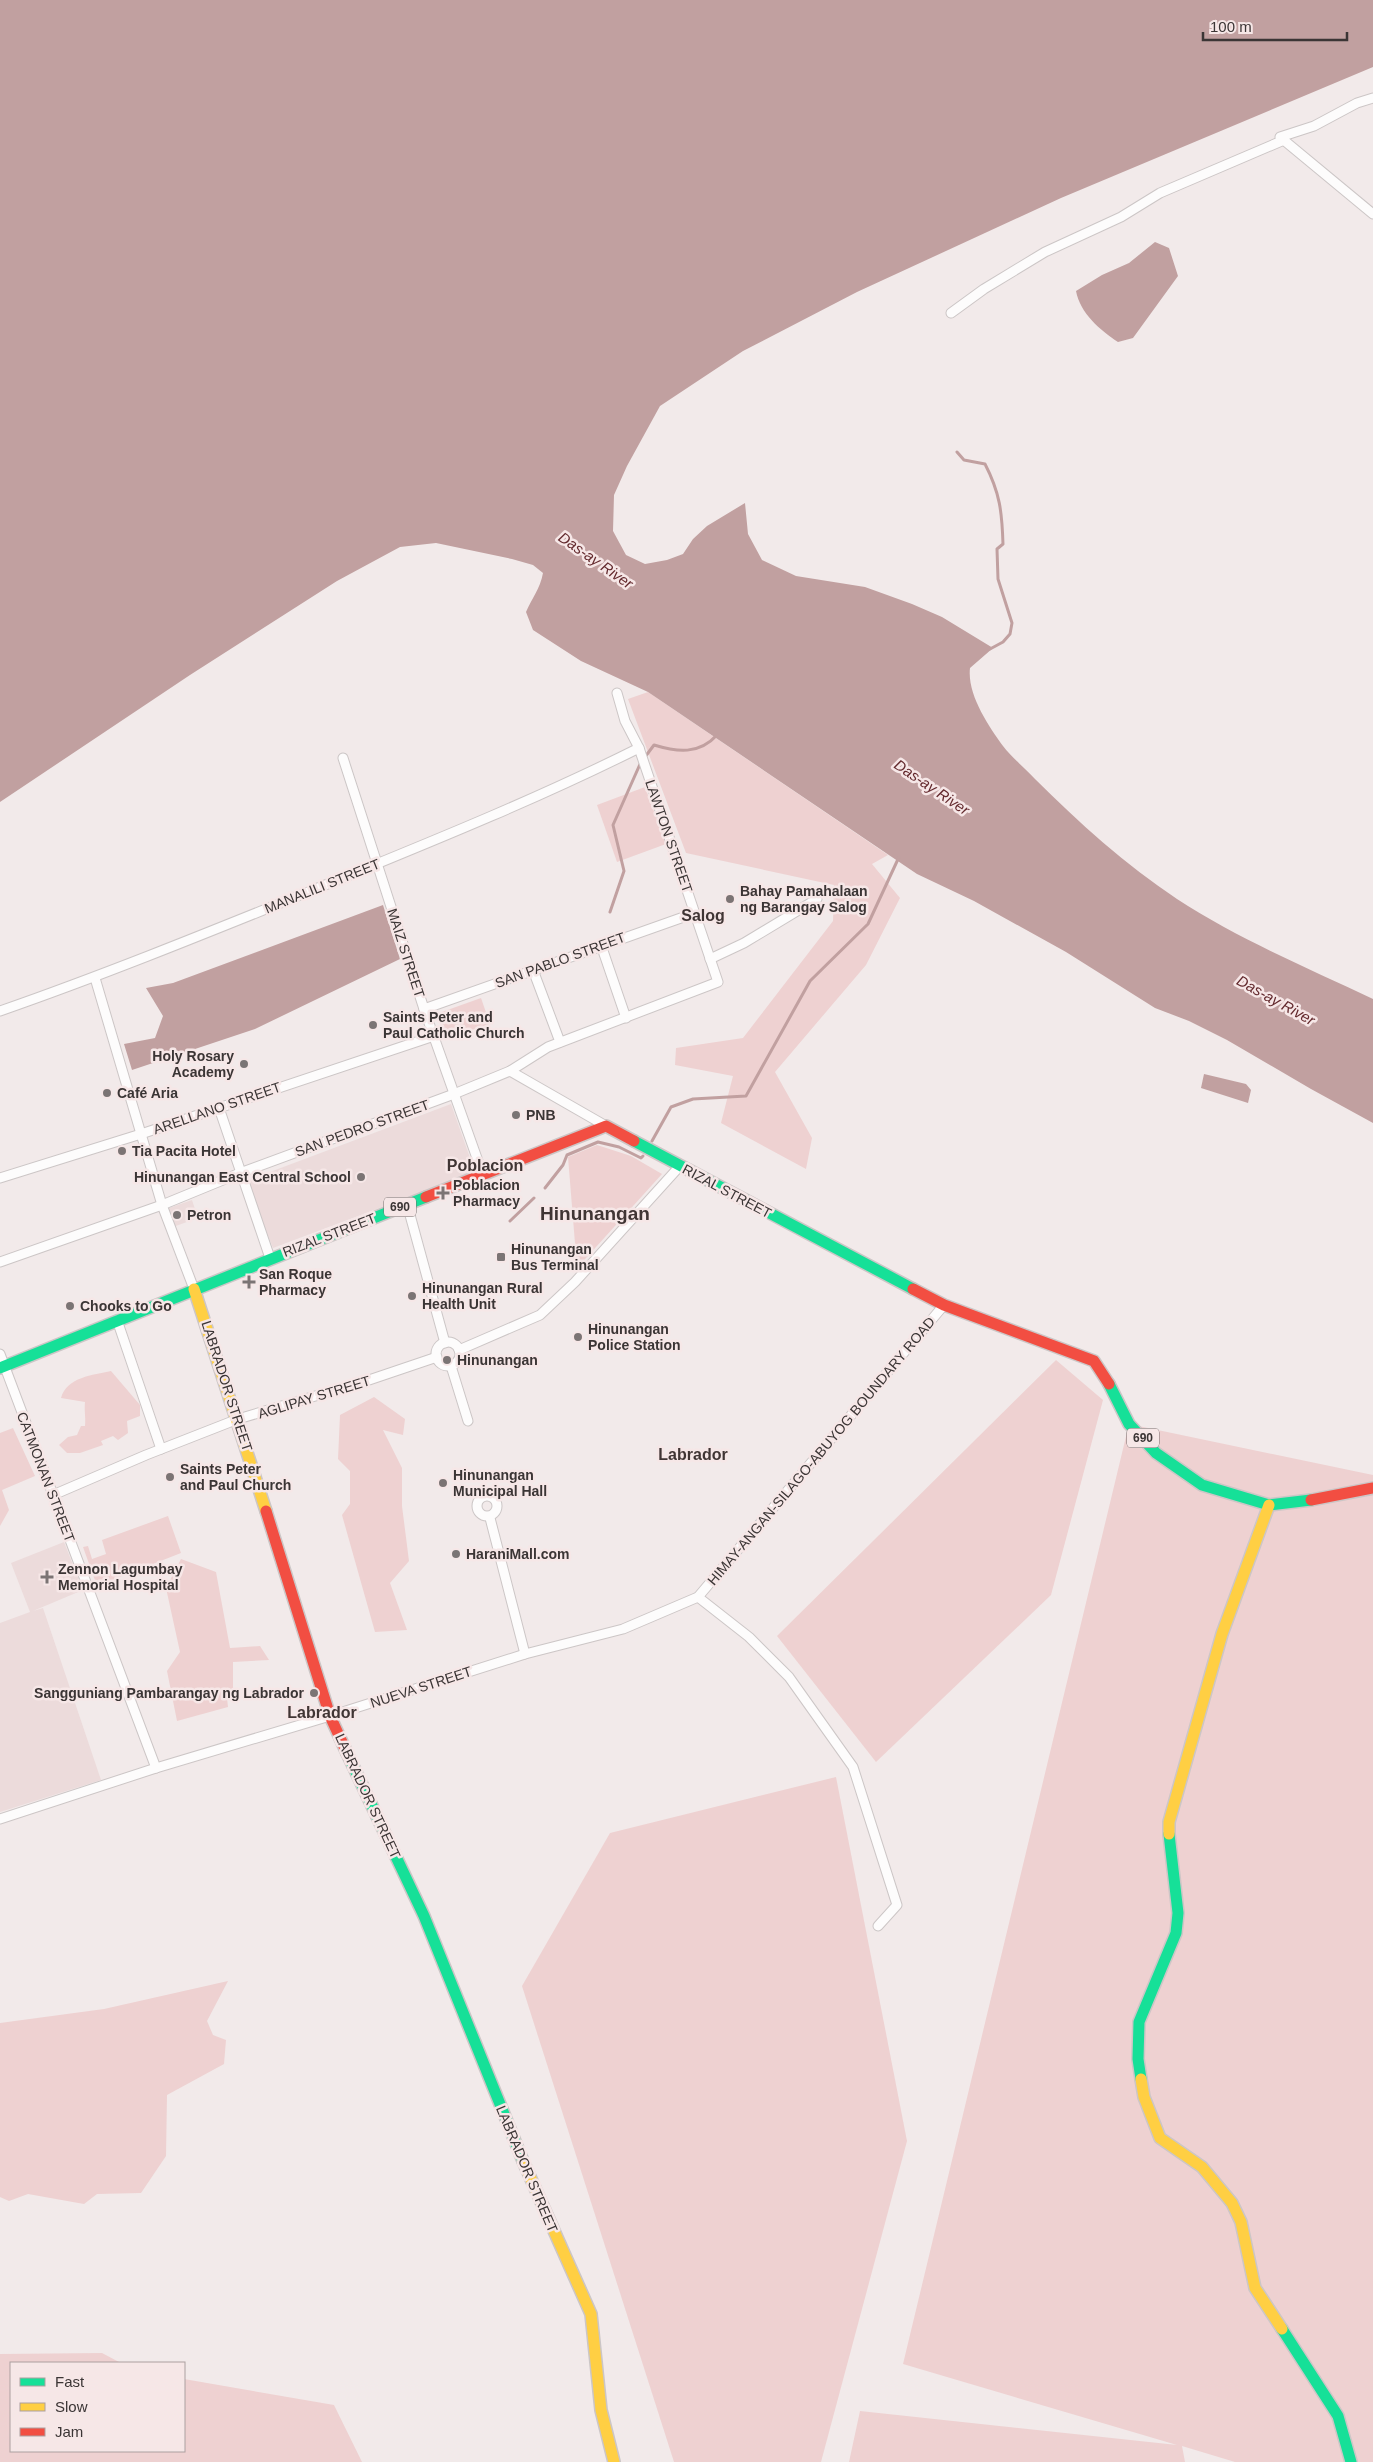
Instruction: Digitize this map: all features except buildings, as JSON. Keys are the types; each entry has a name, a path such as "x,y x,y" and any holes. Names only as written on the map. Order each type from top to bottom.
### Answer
{"street":[{"path":"1373,98 1356,103 1314,126 1280,137 1373,214"},
{"path":"951,313 984,289 1044,252 1120,217 1160,193 1284,140"},
{"name":"LAWTON STREET","path":"617,693 625,721 644,764 718,982"},
{"name":"MANALILI STREET","path":"0,1011 95,978 376,864 569,783 638,748"},
{"name":"MAIZ STREET","path":"343,758 424,1009 483,1175"},
{"path":"710,959 744,943 816,899"},
{"name":"SAN PABLO STREET","path":"424,1009 695,913"},
{"path":"601,945 626,1018"},
{"path":"533,970 560,1042"},
{"name":"LABRADOR STREET","path":"95,978 162,1205 194,1289 238,1419 330,1716 424,1916 542,2207 591,2314 601,2410 614,2462"},
{"name":"SAN PEDRO STREET","path":"0,1262 162,1205 240,1173 454,1094 510,1071 548,1047 718,982"},
{"name":"ARELLANO STREET","path":"0,1178 141,1134 434,1036"},
{"path":"510,1071 606,1126"},
{"path":"219,1108 270,1258"},
{"name":"RIZAL STREET","path":"2,1367 270,1258 606,1126 679,1167 944,1305"},
{"path":"459,1350 540,1314 575,1282 679,1167"},
{"path":"407,1204 445,1343"},
{"name":"690","path":"944,1305 1094,1361 1110,1384 1129,1424 1156,1453 1202,1485 1269,1504 1322,1499 1373,1488"},
{"name":"HIMAY-ANGAN-SILAGO-ABUYOG BOUNDARY ROAD","path":"698,1597 944,1305"},
{"path":"117,1320 161,1449"},
{"path":"445,1343 455,1344 459,1350 460,1358 451,1366 441,1364 437,1357 439,1347 445,1343"},
{"name":"CATMONAN STREET","path":"0,1354 2,1367 156,1768"},
{"name":"AGLIPAY STREET","path":"53,1496 161,1449 238,1419 369,1380 437,1357"},
{"path":"451,1366 468,1421"},
{"path":"1269,1504 1222,1634 1169,1822 1169,1846 1178,1913 1176,1933 1139,2022 1138,2058 1144,2097 1160,2138 1202,2167 1232,2203 1241,2222 1255,2288 1338,2416 1351,2462"},
{"path":"490,1518 525,1654"},
{"path":"698,1597 749,1637 789,1677 853,1767 897,1905 878,1926"},
{"name":"NUEVA STREET","path":"0,1819 156,1768 330,1716 525,1654 623,1629 698,1597"}],"shaded area":[{"path":"648,692 888,855 872,864 900,898 866,965 775,1072 812,1138 806,1169 721,1123 733,1076 675,1065 676,1048 743,1038 833,921 834,885 686,853 628,699"},
{"path":"645,787 666,844 617,862 597,805"},
{"path":"481,998 490,1024 447,1038 439,1013"},
{"name":"Hinunangan East Central School","path":"451,1104 475,1172 273,1248 246,1181"},
{"path":"597,1145 631,1156 662,1174 577,1268 568,1157"},
{"path":"192,1200 198,1218 173,1227 166,1209"},
{"path":"1056,1360 1103,1400 1051,1595 876,1762 777,1636"},
{"path":"111,1371 140,1405 140,1416 127,1421 128,1433 118,1440 113,1436 101,1441 103,1445 80,1453 67,1453 59,1445 68,1437 77,1435 81,1426 85,1426 85,1402 61,1398 64,1391 69,1385 82,1378"},
{"path":"374,1397 405,1419 403,1435 383,1430 402,1468 402,1506 409,1561 390,1583 407,1630 375,1632 342,1515 350,1504 350,1471 338,1459 340,1415"},
{"path":"1129,1424 1373,1475 1373,2462 1235,2462 1182,2446 1185,2462 849,2462 860,2411 1177,2445 903,2364"},
{"path":"13,1428 35,1476 2,1490 9,1510 0,1526 0,1433"},
{"path":"168,1516 181,1553 97,1586 83,1547 88,1546 92,1559 106,1554 102,1540"},
{"path":"64,1542 83,1590 33,1611 43,1608 101,1780 0,1812 0,1623 30,1612 11,1563"},
{"path":"181,1559 216,1572 230,1648 260,1646 269,1660 233,1662 233,1689 226,1689 228,1707 177,1721 167,1671 180,1652 166,1588"},
{"path":"836,1777 907,2141 821,2462 674,2462 522,1986 610,1833"},
{"path":"228,1981 207,2021 213,2035 226,2040 224,2064 167,2095 166,2156 141,2193 97,2194 84,2204 28,2194 9,2201 0,2197 0,2023 104,2009"},
{"path":"102,2353 119,2362 10,2362 10,2452 185,2452 185,2379 334,2405 362,2462 0,2462 0,2354"}],"water":[{"name":"Das-ay River","path":"0,0 1373,0 1373,67 1061,198 857,292 743,351 660,406 627,466 614,495 613,531 626,555 645,564 667,560 683,554 693,539 707,526 745,503 748,534 762,560 796,576 865,587 912,604 942,617 993,648 970,668 970,678 975,699 991,729 1014,759 1068,811 1139,872 1200,914 1373,999 1373,1123 1227,1040 1189,1021 1155,1008 1066,952 974,901 917,874 648,692 581,661 533,630 526,612 538,589 543,573 533,565 512,559 436,543 400,547 337,581 190,675 0,802"},
{"path":"1155,242 1169,248 1178,276 1133,338 1118,342 1104,332 1086,314 1076,291 1102,275 1129,263"},
{"path":"383,905 400,959 255,1029 132,1070 124,1044 155,1038 163,1016 146,988 173,983"},
{"path":"1204,1074 1246,1084 1251,1090 1248,1103 1201,1088"}],"waterway":[{"path":"957,452 964,460 985,464 994,484 999,503 1003,544 997,549 998,579 1012,623 1010,634 1003,642 990,649"},
{"path":"645,757 654,745 679,750 695,749 703,746 717,735"},
{"path":"610,912 624,871 613,825 641,762"},
{"path":"652,1141 671,1107 693,1099 746,1096 810,981 868,924 899,857"},
{"path":"545,1188 563,1165 567,1155 598,1142 619,1147 641,1158 643,1156"},
{"path":"510,1221 534,1198"}],"traffic: fast":[{"path":"634,1141 913,1289"},
{"path":"0,1368 426,1197"},
{"path":"1109,1384 1129,1424 1156,1453 1202,1485 1269,1505 1311,1500"},
{"path":"347,1753 424,1916 523,2161"},
{"path":"1141,2079 1138,2059 1139,2022 1176,1933 1178,1913 1169,1834"},
{"path":"1282,2329 1338,2416 1351,2462"}],"traffic: slow":[{"path":"194,1289 266,1511"},
{"path":"1169,1834 1169,1822 1222,1634 1269,1505"},
{"path":"1141,2079 1144,2097 1160,2138 1202,2167 1232,2203 1241,2222 1255,2288 1282,2329"},
{"path":"523,2161 591,2314 601,2410 614,2462"}],"traffic: jam":[{"path":"426,1197 606,1126 634,1141"},
{"path":"913,1289 944,1305 1094,1361 1109,1384"},
{"path":"1311,1500 1373,1488"},
{"path":"266,1511 330,1716 347,1753"}],"place":[{"name":"Bahay Pamahalaan ng Barangay Salog","path":"730,899"},
{"name":"Saints Peter and Paul Catholic Church","path":"373,1025"},
{"name":"Holy Rosary Academy","path":"244,1064"},
{"name":"Café Aria","path":"107,1093"},
{"name":"PNB","path":"516,1115"},
{"name":"Tia Pacita Hotel","path":"122,1151"},
{"name":"Hinunangan East Central School","path":"361,1177"},
{"name":"Poblacion Pharmacy","path":"443,1193"},
{"name":"Petron","path":"177,1215"},
{"name":"Hinunangan Bus Terminal","path":"501,1257"},
{"name":"San Roque Pharmacy","path":"249,1282"},
{"name":"Hinunangan Rural Health Unit","path":"412,1296"},
{"name":"Chooks to Go","path":"70,1306"},
{"name":"Hinunangan Police Station","path":"578,1337"},
{"name":"Hinunangan","path":"447,1360"},
{"name":"Saints Peter and Paul Church","path":"170,1477"},
{"name":"Hinunangan Municipal Hall","path":"443,1483"},
{"name":"HaraniMall.com","path":"456,1554"},
{"name":"Zennon Lagumbay Memorial Hospital","path":"47,1577"},
{"name":"Sangguniang Pambarangay ng Labrador","path":"314,1693"}],"district":[{"name":"Salog","path":"703,915"},
{"name":"Poblacion","path":"485,1165"},
{"name":"Hinunangan","path":"595,1213"},
{"name":"Labrador","path":"693,1454"},
{"name":"Labrador","path":"322,1712"}]}
